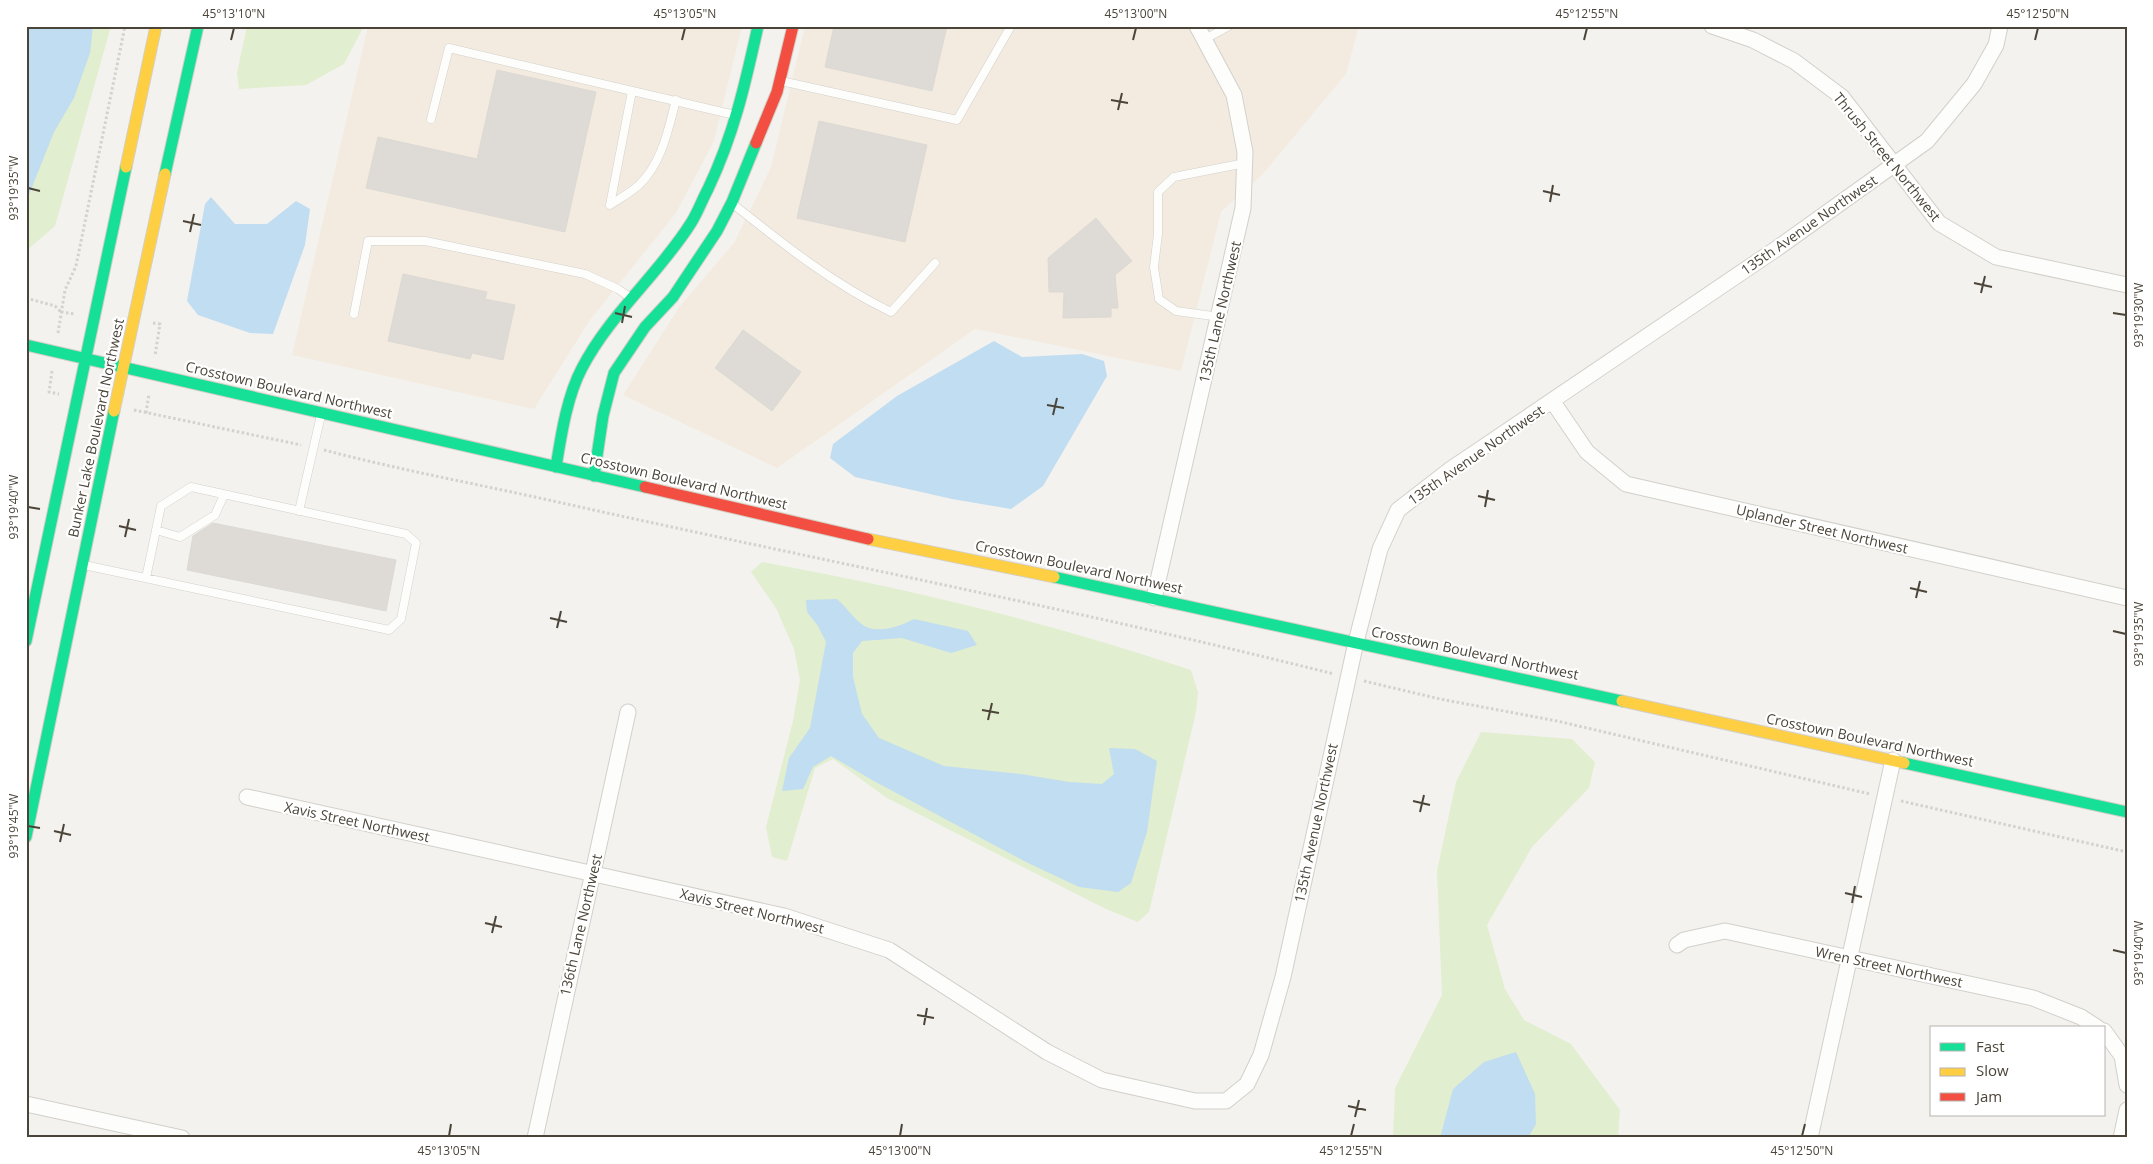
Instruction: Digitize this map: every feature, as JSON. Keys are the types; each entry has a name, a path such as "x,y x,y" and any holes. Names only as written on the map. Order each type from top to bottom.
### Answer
{"street":[{"name":"Bunker Lake Boulevard Northwest","path":"26,641 156,26"},
{"name":"Bunker Lake Boulevard Northwest","path":"26,837 123,368 198,26"},
{"path":"556,467 564,420 581,369 611,322 642,306 673,297 716,231 732,202 750,120 743,96 758,26"},
{"path":"594,476 603,416 614,373 642,306 665,259 692,222 723,156 779,81 793,26"},
{"name":"Thrush Street Northwest","path":"1712,26 1753,40 1794,61 1842,97 1939,223 1996,257 2127,285"},
{"name":"135th Avenue Northwest","path":"1226,1101 1247,1084 1261,1055 1283,977 1356,642 1380,549 1398,510 1451,469 1779,248 1927,142 1974,84 1996,45 2000,26"},
{"name":"135th Lane Northwest","path":"1154,598 1220,317 1243,208 1245,152 1234,95 1201,32"},
{"name":"Crosstown Boulevard Northwest","path":"26,345 878,541 1154,598 2127,812"},
{"name":"Uplander Street Northwest","path":"1553,402 1587,452 1626,484 2127,598"},
{"name":"136th Lane Northwest","path":"535,1138 628,712"},
{"path":"1810,1138 1893,760"},
{"name":"Xavis Street Northwest","path":"247,797 784,916 889,950 1047,1052 1102,1080 1195,1101 1226,1101"},
{"name":"Wren Street Northwest","path":"1677,945 1684,940 1724,931 2033,998 2081,1017 2095,1026"},
{"path":"2106,1035 2122,1056 2127,1085"},
{"path":"26,1104 182,1138"},
{"path":"2121,1138 2127,1110"}],"lane":[{"path":"779,81 957,120 1011,26"},
{"path":"1201,32 1229,26"},
{"path":"432,119 449,48 676,100 750,120"},
{"path":"632,91 610,205 639,185 654,166 664,142 676,100"},
{"path":"1220,317 1176,311 1159,299 1154,267 1158,234 1158,192 1174,177 1244,162"},
{"path":"732,202 803,260 868,301 891,312 935,263"},
{"path":"354,314 368,241 425,241 585,274 618,289 642,306"},
{"path":"299,511 322,413"},
{"path":"82,565 389,630 401,619 416,543 406,534 191,487 161,506 146,578"},
{"path":"156,530 180,536 215,515 224,495"}],"path":[{"path":"26,298 55,306 61,312 65,290 76,266 126,26"},
{"path":"146,413 173,417 644,522 890,572 1440,699 1594,729 1750,767 1807,778 1885,798 2127,852"}],"shaded area":[{"path":"368,26 742,26 714,141 676,213 590,320 534,409 292,355"},
{"path":"805,26 1359,26 1346,74 1263,174 1221,212 1181,371 975,329 777,468 623,395 680,306 734,243 771,167"}],"green space":[{"path":"26,26 111,26 55,226 26,251"},
{"path":"247,26 364,26 344,64 306,85 239,89 237,73"},
{"path":"762,562 871,583 979,608 1086,637 1191,670 1198,692 1196,712 1149,912 1138,922 1106,909 887,798 833,759 815,768 787,861 772,857 766,827 793,721 800,680 794,649 776,608 751,572"},
{"path":"1481,732 1572,739 1595,762 1589,788 1532,847 1487,925 1505,989 1524,1020 1571,1044 1620,1110 1618,1138 1393,1138 1395,1088 1442,995 1437,871 1456,782"}],"water":[{"path":"26,26 93,26 90,53 74,98 54,132 26,202"},
{"path":"211,197 235,224 267,224 296,201 310,209 305,245 273,334 250,333 198,315 187,301 205,204"},
{"path":"994,341 1022,357 1082,354 1104,361 1107,376 1043,486 1011,509 952,499 855,477 830,458 833,444 897,396"},
{"path":"837,599 859,622 872,629 886,629 914,619 968,631 977,645 951,653 902,638 862,641 853,653 853,677 862,714 879,738 944,766 1021,774 1069,782 1102,784 1114,774 1109,748 1135,749 1157,761 1147,832 1131,883 1118,892 1079,887 1026,862 872,780 831,756 813,767 803,789 782,791 789,758 810,728 826,642 818,626 807,612 806,600"},
{"path":"1516,1052 1535,1094 1536,1124 1528,1138 1440,1138 1453,1089 1484,1062"}],"building":[{"path":"834,26 947,26 932,91 825,67"},
{"path":"497,70 596,92 565,232 366,188 378,137 477,159"},
{"path":"819,121 927,145 905,242 797,218"},
{"path":"1096,218 1132,261 1115,275 1118,308 1111,308 1111,317 1063,318 1064,292 1049,292 1048,258"},
{"path":"403,274 487,292 485,299 515,305 503,360 472,353 470,359 388,341"},
{"path":"743,330 801,372 772,411 715,368"},
{"path":"213,523 396,560 386,611 187,570 193,536"}],"traffic: fast":[{"path":"165,174 198,26"},
{"path":"556,467 568,403 582,368 606,330 678,242 693,219 708,189 732,129 758,26"},
{"path":"594,476 603,416 614,373 645,327 673,297 717,231 732,202 756,143"},
{"path":"26,641 126,167"},
{"path":"26,345 645,487"},
{"path":"26,837 114,411"},
{"path":"1054,577 1622,701"},
{"path":"1904,763 2127,812"}],"traffic: slow":[{"path":"126,167 156,26"},
{"path":"114,411 165,174"},
{"path":"868,539 1054,577"},
{"path":"1622,701 1904,763"}],"traffic: jam":[{"path":"756,143 777,92 793,26"},
{"path":"645,487 868,539"}]}
